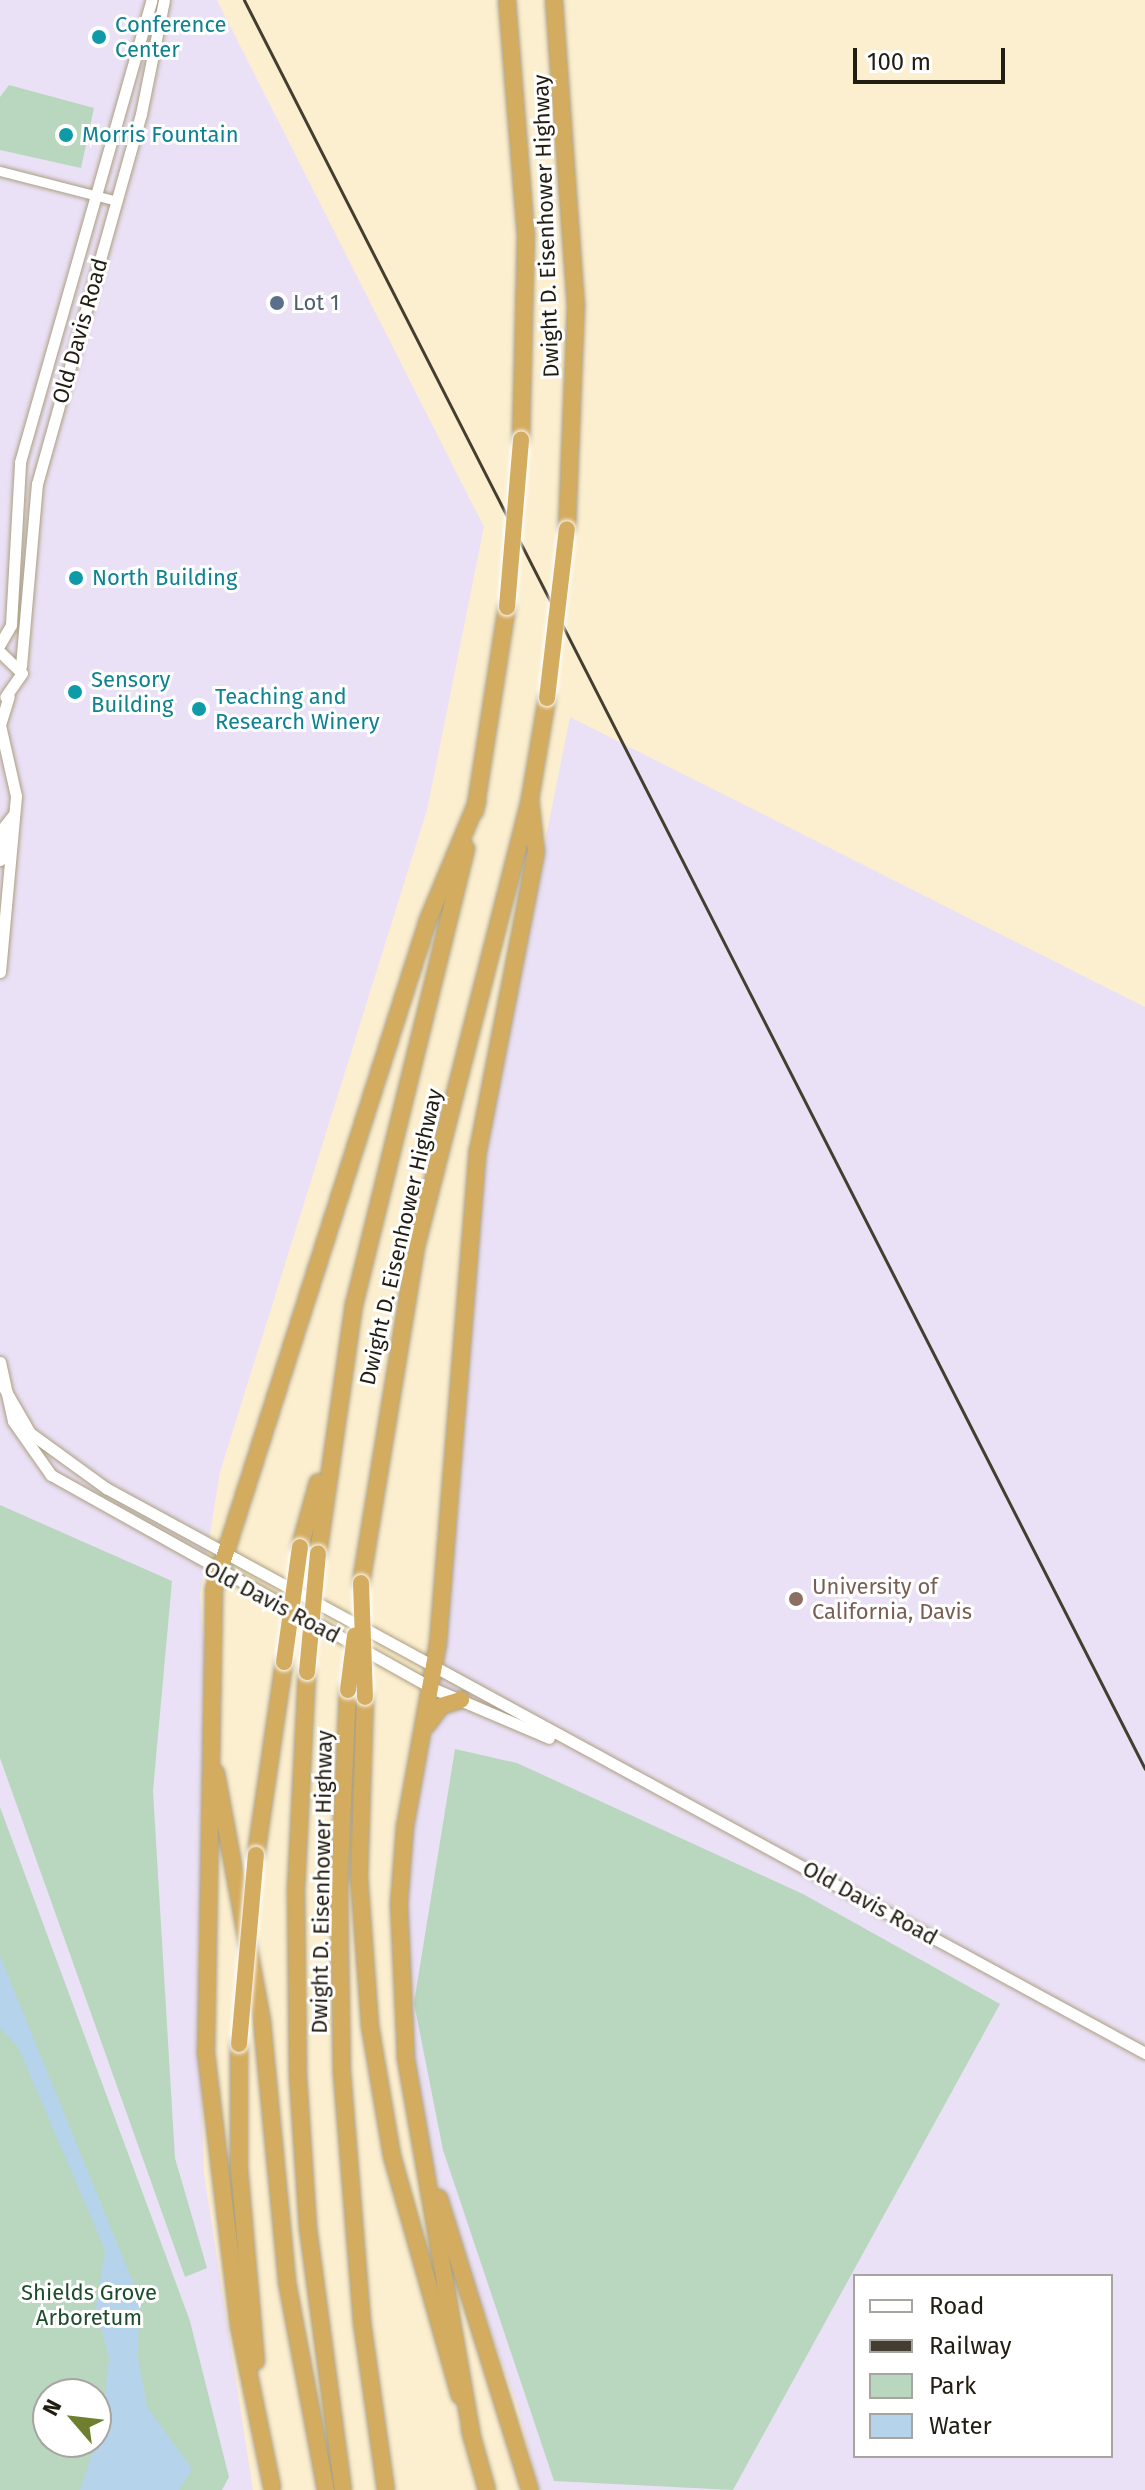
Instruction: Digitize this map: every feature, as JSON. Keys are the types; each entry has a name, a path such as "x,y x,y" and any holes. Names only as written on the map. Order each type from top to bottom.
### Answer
{"highway":[{"name":"Dwight D. Eisenhower Highway","path":"343,2490 308,2228 298,2077 296,1876 307,1672 334,1423 372,1222 477,802 507,607 521,440 526,235 507,0"},
{"name":"Dwight D. Eisenhower Highway","path":"386,2490 360,2308 342,2073 339,1891 348,1690 361,1583 416,1247 530,799 547,698 567,529 576,305 554,0"},
{"path":"472,2437 406,2057 398,1944 405,1827 435,1664 478,1151 536,852 530,799"},
{"path":"272,2488 239,2326 209,2103 210,1695 217,1573 428,920 477,802"},
{"path":"272,2488 242,2219 239,2044 256,1855 300,1547 334,1423"},
{"path":"361,1583 365,1697 359,1876 371,2039 392,2156 487,2490"},
{"path":"210,1695 220,1814 268,2060 289,2297 326,2490"},
{"path":"422,1731 441,1706 461,1700"},
{"path":"425,2158 530,2490"}],"street":[{"name":"Old Davis Road","path":"0,644 11,625 20,462 152,0"},
{"name":"Old Davis Road","path":"4,697 22,680 31,513 117,201 164,0"},
{"path":"0,171 117,201"},
{"path":"0,652 21,666"},
{"path":"0,972 2,919 14,814 0,725 4,697"},
{"path":"0,860 2,827 14,814"},
{"name":"Old Davis Road","path":"0,1362 4,1388 28,1450 51,1475 217,1573 432,1688 592,1757"},
{"name":"Old Davis Road","path":"4,1388 30,1433 58,1459 435,1664 592,1757 1145,2053"}],"shaded area":[{"path":"0,0 217,0 484,527 427,810 220,1472 200,1595 208,1699 198,1961 204,2174 253,2490 0,2490"},
{"name":"University of California, Davis","path":"570,717 1145,1007 1145,2490 539,2490 518,2408 435,2175 412,2055 406,1906 412,1829 458,1512 487,1130"}],"green space":[{"path":"9,85 94,108 81,168 0,150 0,97"},
{"path":"0,1505 172,1581 153,1791 175,2158 207,2268 185,2277 0,1758"},
{"path":"455,1749 517,1763 803,1894 1000,2004 733,2490 554,2481 443,2150 414,2003"},
{"name":"Shields Grove Arboretum","path":"0,1807 190,2321 229,2477 222,2490 0,2490"}],"water":[{"path":"0,1956 139,2297 138,2358 147,2407 192,2469 179,2490 80,2490 91,2458 112,2458 112,2378 107,2378 109,2358 96,2306 105,2250 18,2047 0,2028"}],"railway":[{"path":"244,0 1145,1769"}],"place":[{"name":"Conference Center","path":"99,37"},
{"name":"Morris Fountain","path":"66,135"},
{"name":"Lot 1","path":"277,303"},
{"name":"North Building","path":"76,578"},
{"name":"Sensory Building","path":"75,692"},
{"name":"Teaching and Research Winery","path":"199,709"},
{"name":"University of California, Davis","path":"796,1599"}]}
